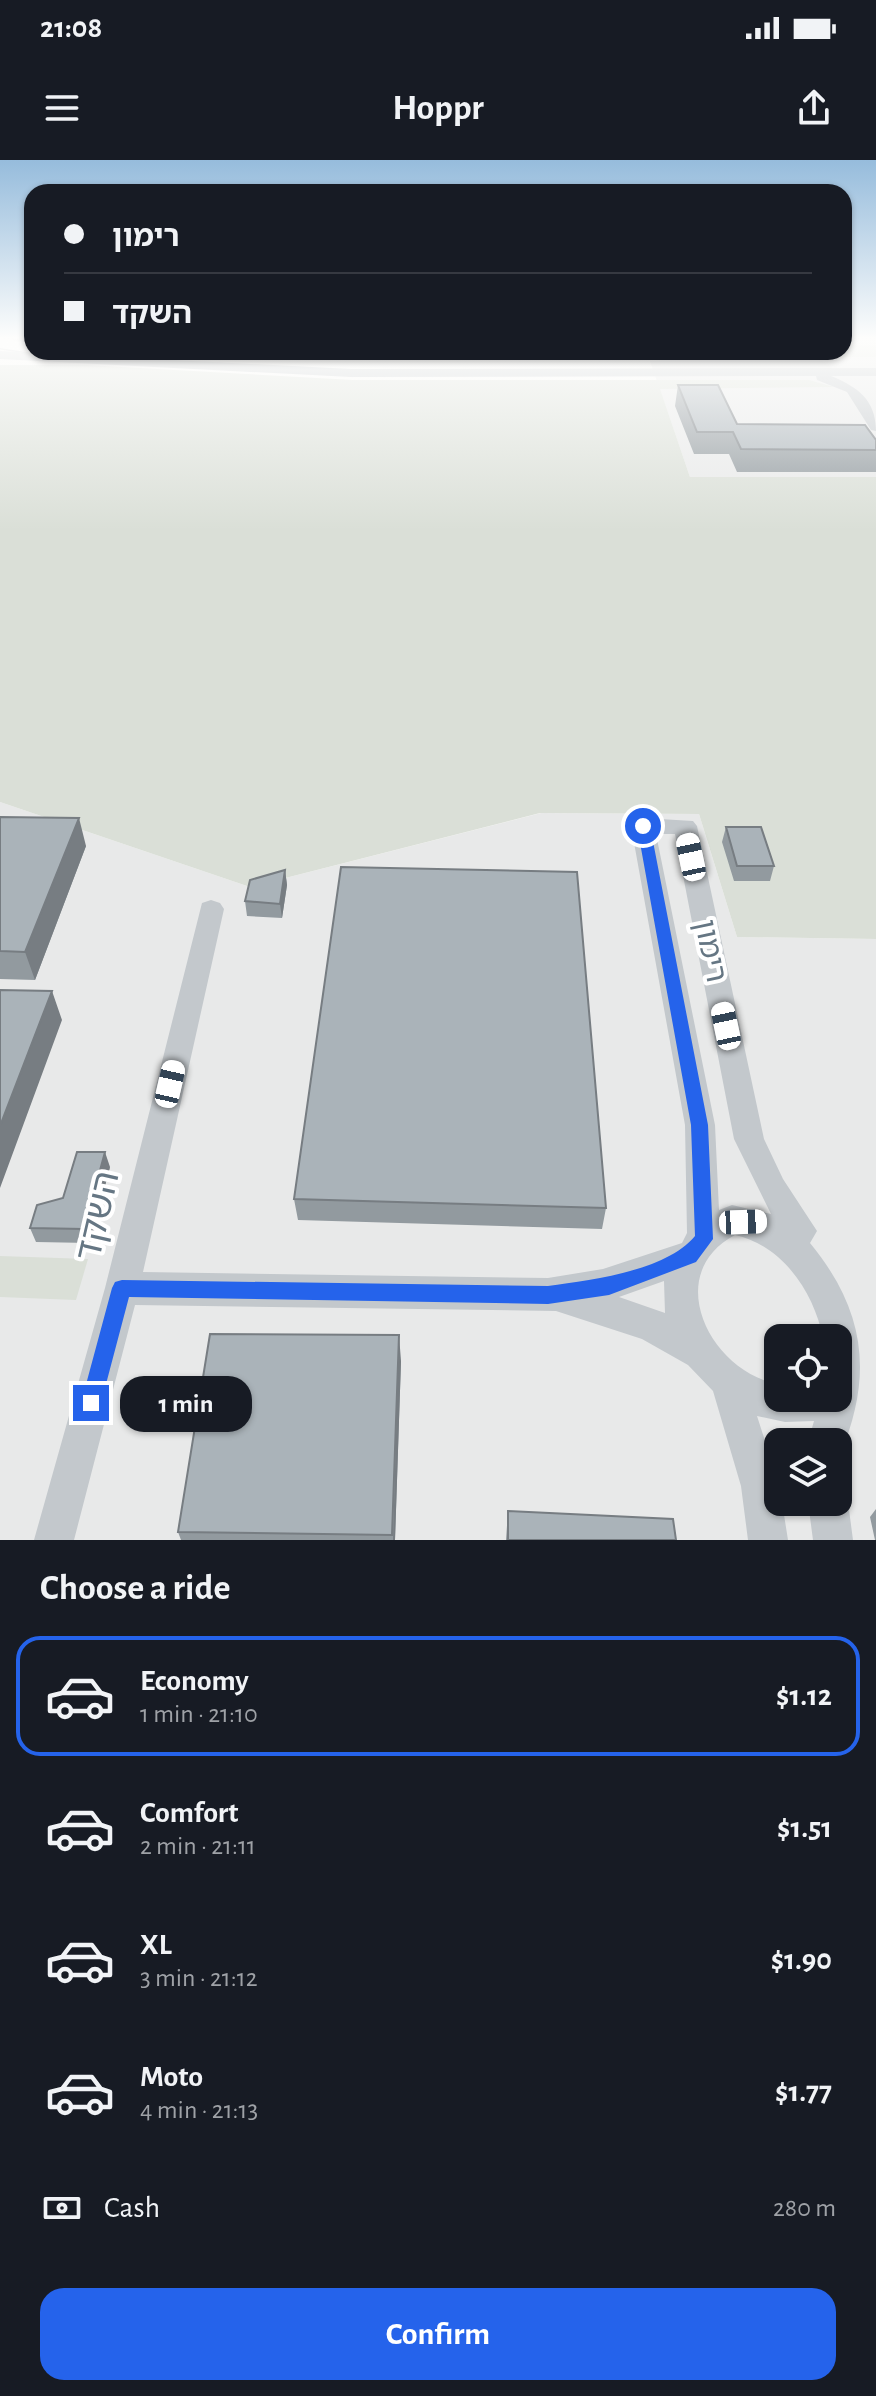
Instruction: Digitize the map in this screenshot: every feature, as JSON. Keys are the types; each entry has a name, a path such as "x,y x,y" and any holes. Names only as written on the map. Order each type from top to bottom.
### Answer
{"street":[{"path":"860,402 876,427"},
{"name":"רימון","path":"696,1248 700,1125 643,826 685,826 749,1139 772,1189 801,1231"},
{"name":"השקד","path":"54,1540 122,1288 211,909"},
{"path":"548,1295 603,1287 696,1248 725,1224 765,1221 801,1231 817,1239 844,1261"},
{"path":"696,1248 681,1278 680,1303 688,1331 701,1352 728,1381 764,1399"},
{"path":"122,1288 548,1295 572,1299 650,1324 701,1352"},
{"path":"852,1383 862,1375 874,1349 874,1333"},
{"path":"728,1381 760,1486 768,1540"},
{"path":"830,1516 833,1540"}],"shaded area":[{"path":"0,402 665,402 690,477 876,477 876,939 737,937 699,814 540,813 250,887 0,802"},
{"path":"664,402 876,402 876,477 690,477"},
{"path":"0,802 250,887 541,813 699,814 737,937 876,939 876,1540 0,1540"},
{"path":"0,1256 88,1259 76,1300 0,1297"}],"building":[{"path":"685,402 726,402 737,424 865,425 876,440 876,450 741,449 733,432 697,432"},
{"path":"0,817 79,818 25,952 0,951"},
{"path":"726,827 761,827 774,866 737,866"},
{"path":"341,867 577,872 606,1208 294,1199"},
{"path":"285,870 280,904 245,901 250,880"},
{"path":"0,990 52,991 0,1126"},
{"path":"77,1152 105,1152 84,1229 30,1228 37,1205 63,1198"},
{"path":"210,1334 399,1335 392,1535 178,1532"},
{"path":"508,1511 673,1519 676,1540 508,1540"}],"route":[{"path":"91,1403 122,1288 548,1295 609,1286 689,1256 704,1239 700,1125 643,826"}]}
